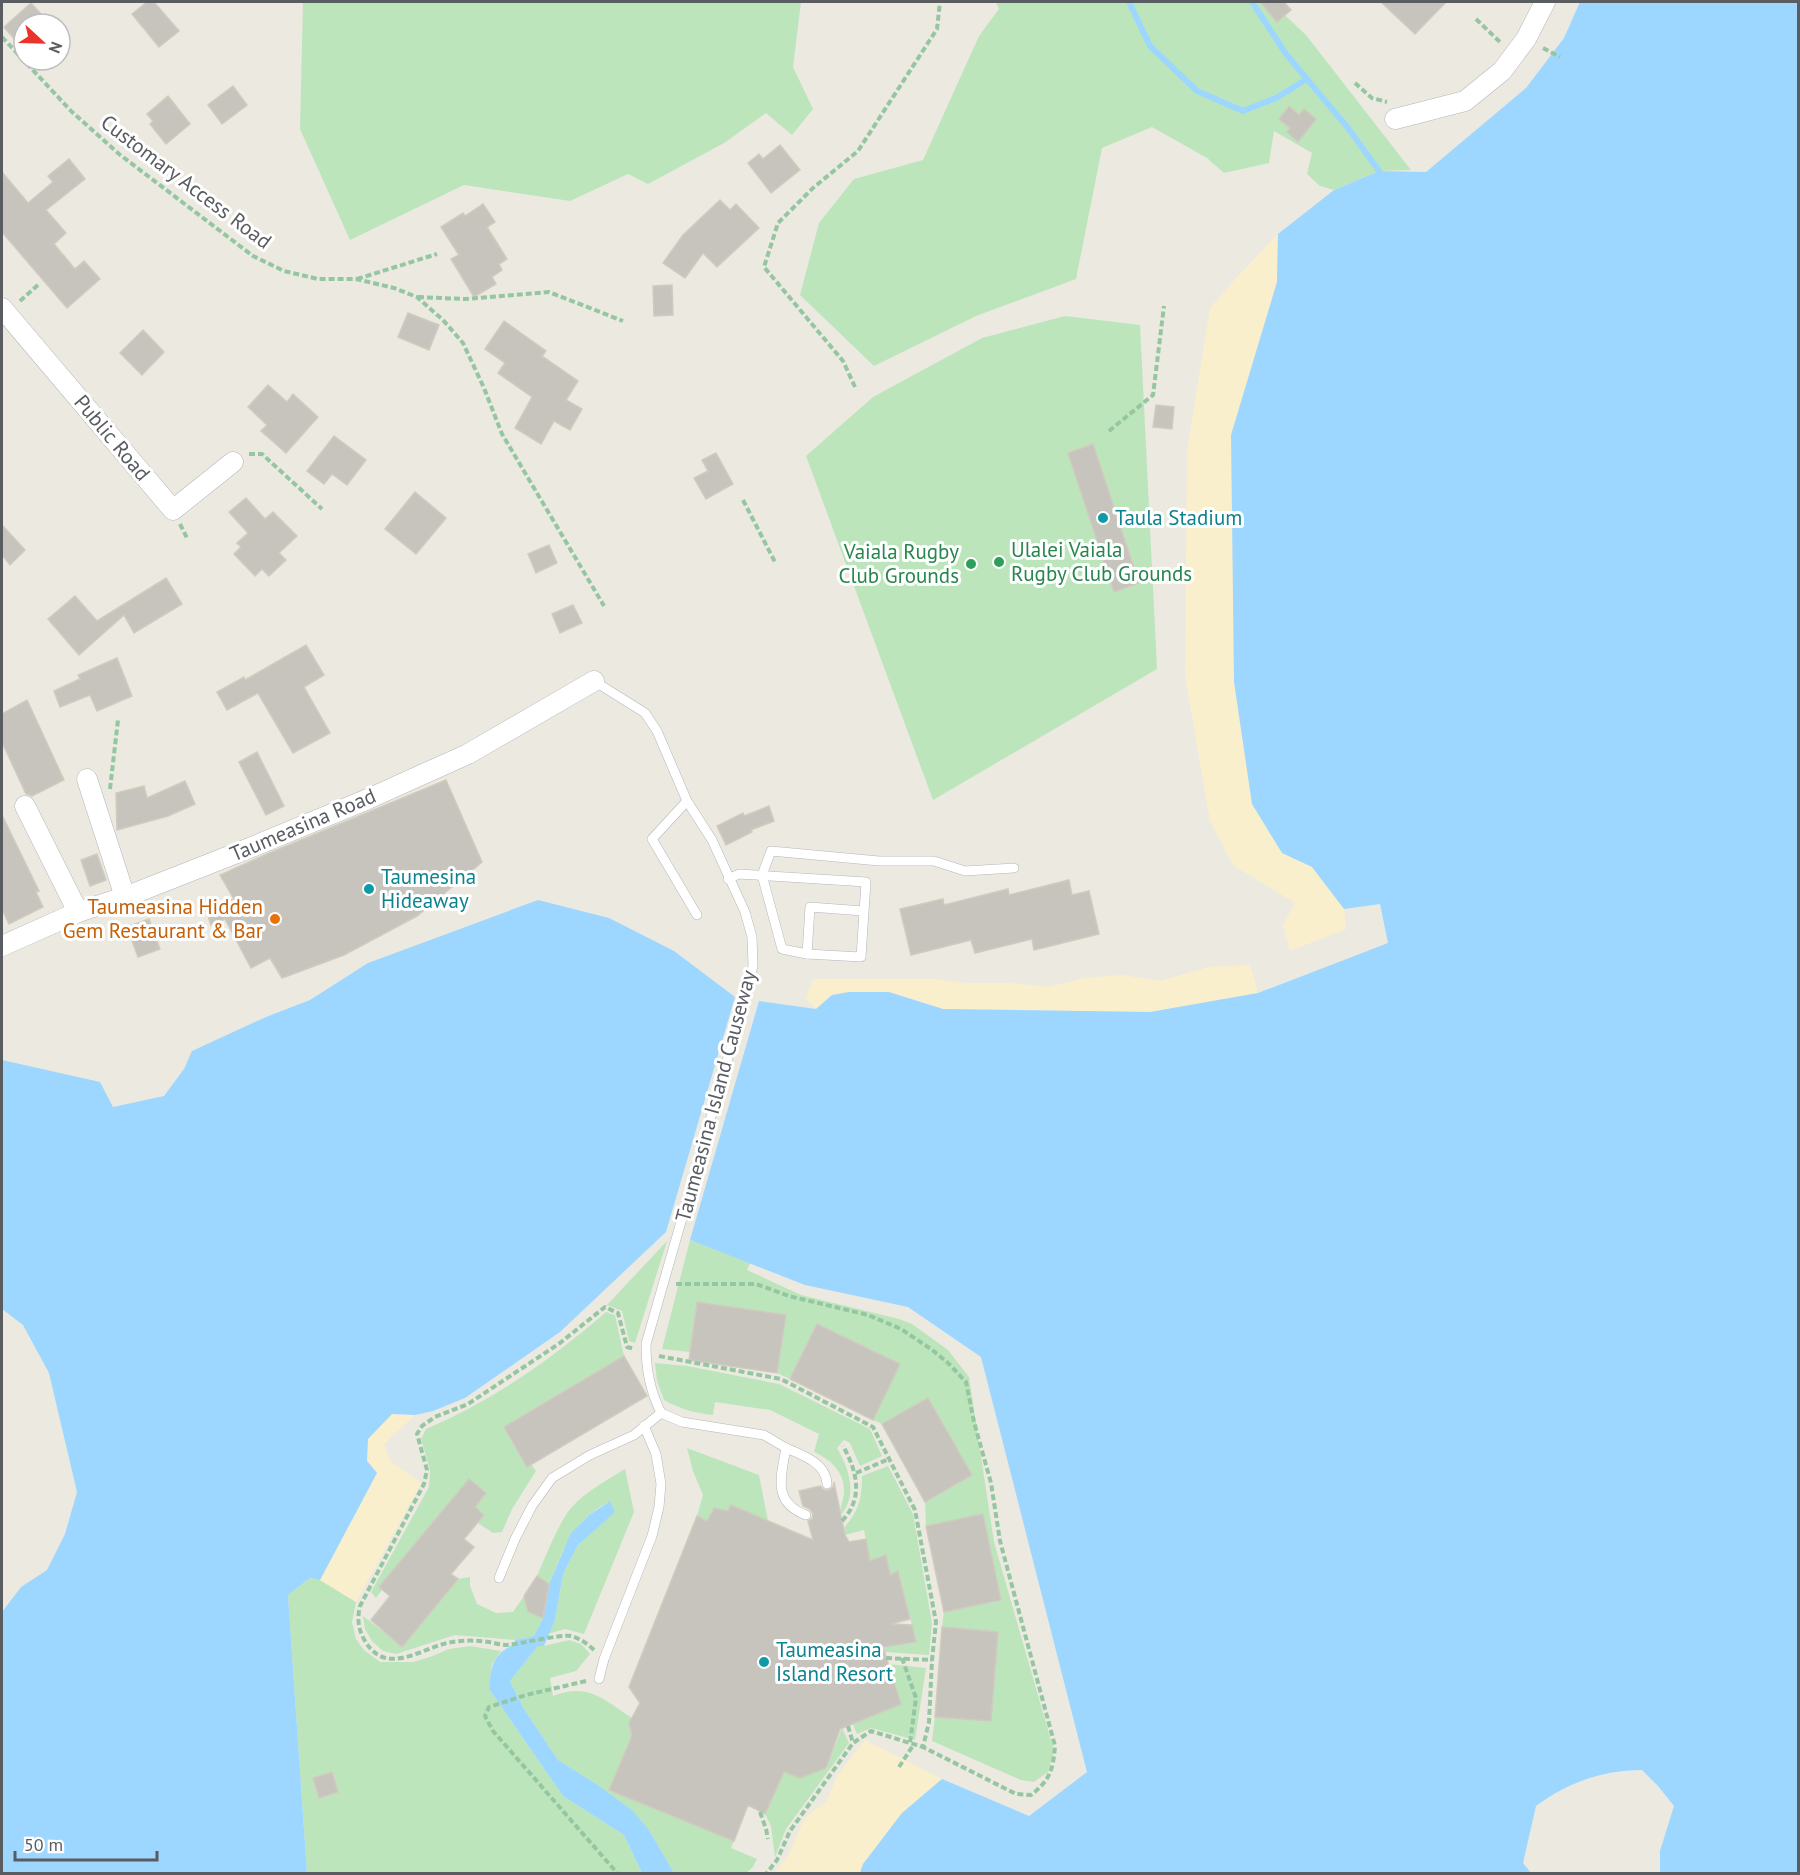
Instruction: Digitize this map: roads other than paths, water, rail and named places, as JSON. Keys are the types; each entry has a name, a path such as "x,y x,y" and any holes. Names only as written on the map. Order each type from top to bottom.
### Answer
{"street":[{"path":"1395,119 1465,101 1502,71 1537,21 1545,2"},
{"name":"Public Road","path":"2,308 173,510 233,462"},
{"name":"Taumeasina Road","path":"2,946 78,912 125,897 324,818 468,754 594,681"},
{"path":"87,779 125,897"},
{"path":"26,806 78,912"}],"lane":[{"name":"Taumeasina Island Causeway","path":"594,681 645,713 657,731 687,801 712,840 744,912 752,937 753,966 646,1344 646,1372 652,1394 661,1413"},
{"path":"687,801 652,839 697,915"},
{"path":"728,879 739,874 762,875 866,882 861,957 782,950 762,875 771,851 879,861 934,861 965,871 1014,868"},
{"path":"807,954 810,908 863,911"},
{"path":"499,1578 528,1514 552,1478 590,1455 634,1434 661,1413 682,1422 764,1435 809,1458 821,1467 827,1484"},
{"path":"599,1679 604,1659 652,1536 659,1508 661,1484 656,1454 644,1426"},
{"path":"786,1448 781,1486 783,1500 794,1510 806,1515"}],"water":[{"path":"1580,2 1798,2 1798,1873 1660,1873 1660,1851 1674,1806 1642,1770 1613,1772 1586,1779 1536,1806 1523,1863 1531,1873 860,1873 863,1864 902,1813 942,1779 1029,1816 1087,1772 981,1357 908,1307 805,1285 690,1240 759,1001 816,1009 832,995 849,992 889,992 943,1009 1150,1012 1258,993 1388,943 1380,904 1344,909 1312,867 1282,853 1252,804 1234,682 1231,435 1277,282 1278,234 1334,190 1379,171 1426,172 1526,88 1564,38"},
{"path":"538,900 609,918 674,951 735,997 666,1232 560,1332 465,1398 433,1411 415,1415 392,1414 368,1439 367,1461 377,1473 320,1580 310,1578 288,1595 307,1873 2,1873 2,1612 21,1587 47,1570 65,1534 77,1492 49,1373 23,1325 2,1309 2,1060 100,1082 113,1107 164,1096 184,1069 192,1051 266,1017 310,1000 368,963"},
{"path":"610,1501 615,1512 578,1545 563,1574 555,1620 544,1646 538,1646 510,1681 524,1709 558,1760 598,1785 633,1811 649,1830 674,1873 642,1873 624,1835 563,1796 489,1689 494,1662 501,1653 514,1644 515,1640 534,1636 543,1618 549,1584 571,1533 589,1515"}],"waterway":[{"path":"1129,2 1150,46 1197,91 1243,111 1276,98 1307,79"},
{"path":"1252,2 1286,54 1348,128 1379,171"}],"place":[{"name":"Taula Stadium","path":"1103,518"},
{"name":"Ulalei Vaiala Rugby Club Grounds","path":"999,562"},
{"name":"Vaiala Rugby Club Grounds","path":"971,564"},
{"name":"Taumesina Hideaway","path":"369,889"},
{"name":"Taumeasina Hidden Gem Restaurant & Bar","path":"275,919"},
{"name":"Taumeasina Island Resort","path":"764,1662"}]}
